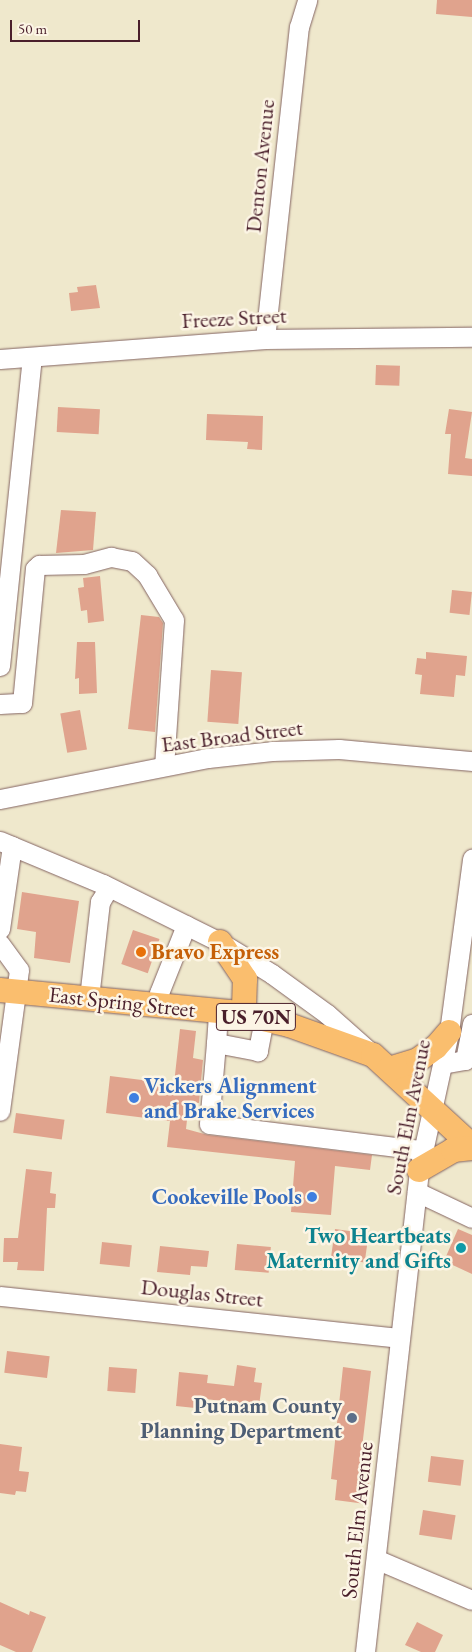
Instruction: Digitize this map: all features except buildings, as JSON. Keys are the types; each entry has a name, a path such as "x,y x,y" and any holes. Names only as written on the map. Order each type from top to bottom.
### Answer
{"main road":[{"path":"220,942 245,979 254,1017"},
{"name":"East Spring Street","path":"8,990 218,1011 289,1024 381,1062 472,1147"},
{"path":"381,1062 418,1060 436,1047 449,1032"},
{"path":"419,1171 454,1150 472,1147"}],"street":[{"name":"Denton Avenue","path":"265,339 299,27 307,0"},
{"name":"Freeze Street","path":"0,359 32,358 82,350 265,339 472,337"},
{"path":"0,666 32,358"},
{"path":"0,704 22,703 35,569 39,565 84,564 111,557 132,561 148,575 174,620 164,766"},
{"name":"East Broad Street","path":"0,799 164,766 272,751 330,750 472,761"},
{"path":"0,929 6,844 109,887 220,942 272,974 327,1014 381,1062"},
{"name":"South Elm Avenue","path":"365,1652 378,1560 398,1338 419,1171 466,957 472,859"},
{"path":"89,998 100,902 109,887"},
{"path":"158,1005 159,993 186,925"},
{"path":"0,944 18,964 8,990 0,1111"},
{"path":"218,1011 209,1124 419,1171 472,1218"},
{"path":"216,1043 258,1051 254,1017"},
{"path":"442,1064 465,1060 472,1024"},
{"name":"Douglas Street","path":"0,1296 398,1338"},
{"path":"378,1560 472,1600"}],"place":[{"name":"Bravo Express","path":"141,952"},
{"name":"Vickers Alignment and Brake Services","path":"134,1098"},
{"name":"Cookeville Pools","path":"312,1197"},
{"name":"Two Heartbeats Maternity and Gifts","path":"461,1248"},
{"name":"Putnam County Planning Department","path":"352,1418"}]}
